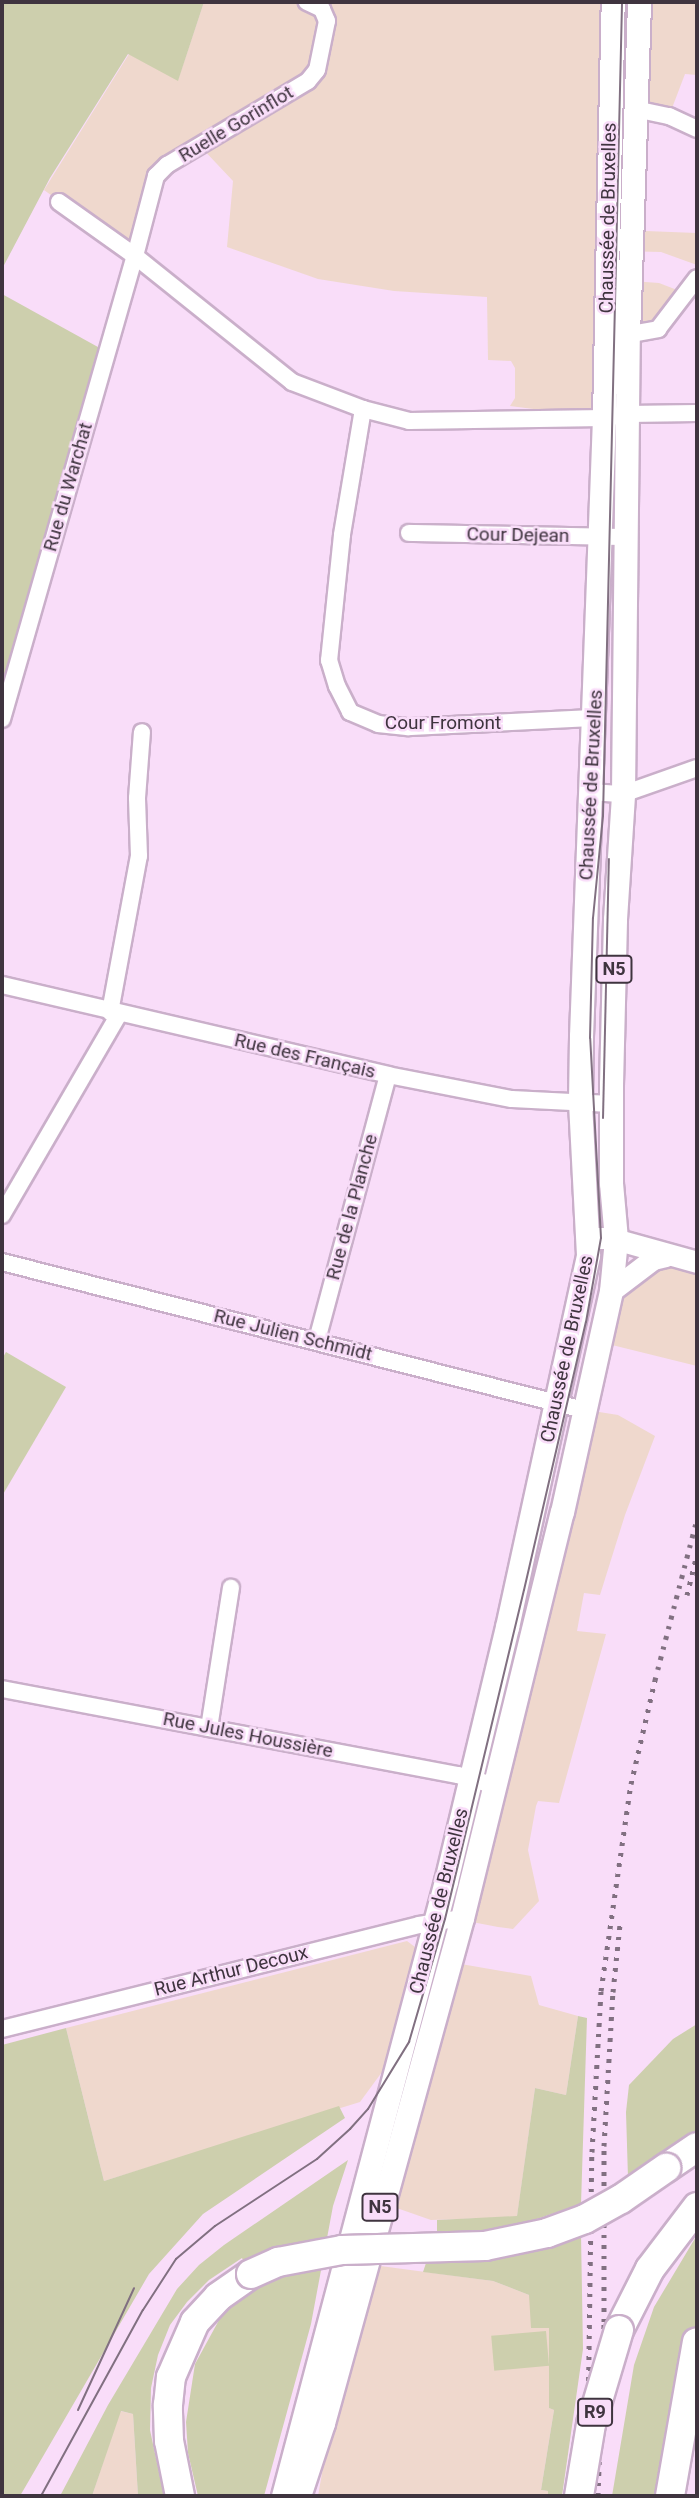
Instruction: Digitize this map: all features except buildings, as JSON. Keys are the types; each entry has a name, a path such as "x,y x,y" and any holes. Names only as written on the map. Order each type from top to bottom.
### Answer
{"highway":[{"path":"180,2496 169,2441 168,2405 171,2377 181,2348 195,2322 218,2297 251,2274 278,2262 342,2250 485,2246 537,2236 585,2218 621,2199 697,2147"},
{"name":"R9","path":"579,2496 591,2424 620,2330 650,2269 692,2215"},
{"path":"670,2496 697,2342"}],"main road":[{"name":"Chaussée de Bruxelles","path":"613,2 617,337"},
{"name":"Chaussée de Bruxelles","path":"283,2496 471,1778 588,1255 580,1101 600,536 614,417 617,337 635,109 639,2"},
{"name":"Chaussée de Bruxelles","path":"299,2496 323,2423 462,1918 611,1291 616,1239 611,1183 611,1104 615,919 623,794 627,537 614,417"},
{"path":"588,1238 616,1239 666,1256 697,1262"},
{"name":"Chaussée de Bruxelles","path":"611,1291 653,1259 666,1256"}],"street":[{"name":"Ruelle Gorinflot","path":"135,256 156,176 167,165 308,81 317,70 327,21 322,9 307,2"},
{"path":"635,109 669,116 697,129"},
{"path":"59,202 135,256 292,382 363,409 410,421 697,413"},
{"name":"Rue du Warchat","path":"2,719 135,256"},
{"path":"617,337 658,329 697,278"},
{"name":"Cour Fromont","path":"363,409 342,536 329,660 337,686 350,712 378,724 409,727 594,718"},
{"name":"Cour Dejean","path":"409,533 627,537"},
{"path":"2,1214 114,1013 139,856 137,798 142,732"},
{"path":"591,792 623,794 697,768"},
{"name":"Rue des Français","path":"2,985 114,1013 512,1099 611,1104"},
{"name":"Rue de la Planche","path":"317,1340 387,1074"},
{"name":"Rue Julien Schmidt","path":"2,1262 584,1410"},
{"path":"209,1728 231,1588"},
{"name":"Rue Jules Houssière","path":"2,1689 471,1778 494,1785"},
{"name":"Rue Arthur Decoux","path":"2,2029 462,1918"}],"shaded area":[{"path":"204,2 604,2 599,100 604,418 510,406 515,398 515,368 511,361 488,360 487,297 394,291 318,279 227,247 233,181 200,146 167,166 135,256 44,190 129,54 178,80"},
{"path":"626,2 697,2 697,75 685,74 669,116 635,109 611,75 624,62"},
{"path":"620,230 697,233 697,265 661,252 619,251"},
{"path":"618,280 659,283 685,293 658,329 605,339"},
{"path":"692,1265 697,1267 697,1366 612,1345 619,1305 638,1269"},
{"path":"593,1411 618,1415 655,1436 625,1515 600,1595 584,1593 577,1631 606,1634 559,1803 538,1801 536,1806 528,1850 539,1901 513,1929 472,1922"},
{"path":"407,1941 415,1947 382,2072 360,2102 104,2181 66,2028"},
{"path":"461,1964 531,1976 539,2005 578,2016 566,2095 535,2088 517,2217 431,2220 391,2206"},
{"path":"373,2265 493,2281 529,2295 549,2327 549,2408 554,2410 541,2490 548,2491 548,2496 318,2496 328,2439"},
{"path":"120,2411 133,2414 138,2496 92,2496"}],"green space":[{"path":"2,2 204,2 178,81 128,54 50,178 2,269"},
{"path":"2,294 107,352 2,720"},
{"path":"6,1352 66,1387 2,1496 2,1359"},
{"path":"578,2016 587,2018 581,2204 522,2224 483,2232 437,2233 437,2220 517,2216 535,2088 566,2095"},
{"path":"697,2024 697,2132 628,2178 626,2112 629,2085 673,2039"},
{"path":"66,2028 104,2181 339,2106 345,2118 203,2214 149,2274 20,2496 2,2496 2,2045"},
{"path":"348,2160 333,2206 311,2324 264,2496 198,2496 188,2453 186,2422 195,2364 224,2311 256,2289 242,2258 209,2280 187,2302 170,2325 158,2355 151,2388 150,2430 164,2496 138,2496 133,2414 121,2411 92,2496 60,2496 108,2405 177,2289 199,2265 224,2245"},
{"path":"581,2234 583,2349 562,2496 548,2496 548,2491 541,2490 554,2410 549,2408 549,2328 531,2328 529,2295 493,2281 423,2272 427,2260"},
{"path":"697,2235 697,2324 685,2346 661,2496 612,2496 634,2365 654,2307"},
{"path":"546,2331 549,2366 494,2371 491,2336"}],"tram line":[{"path":"41,2496 143,2310 176,2259 215,2226 317,2159 350,2129 368,2109 409,2042 445,1919 524,1590 586,1322 601,1238 590,1038 593,918 603,816 622,2"},
{"path":"603,1118 609,859"},
{"path":"78,2410 134,2288"}],"railway":[{"path":"587,2496 592,2152 601,1991 631,1784 697,1519"},
{"path":"687,1595 697,1554"},
{"path":"598,2496 604,2322 604,2146 620,1924"}]}
